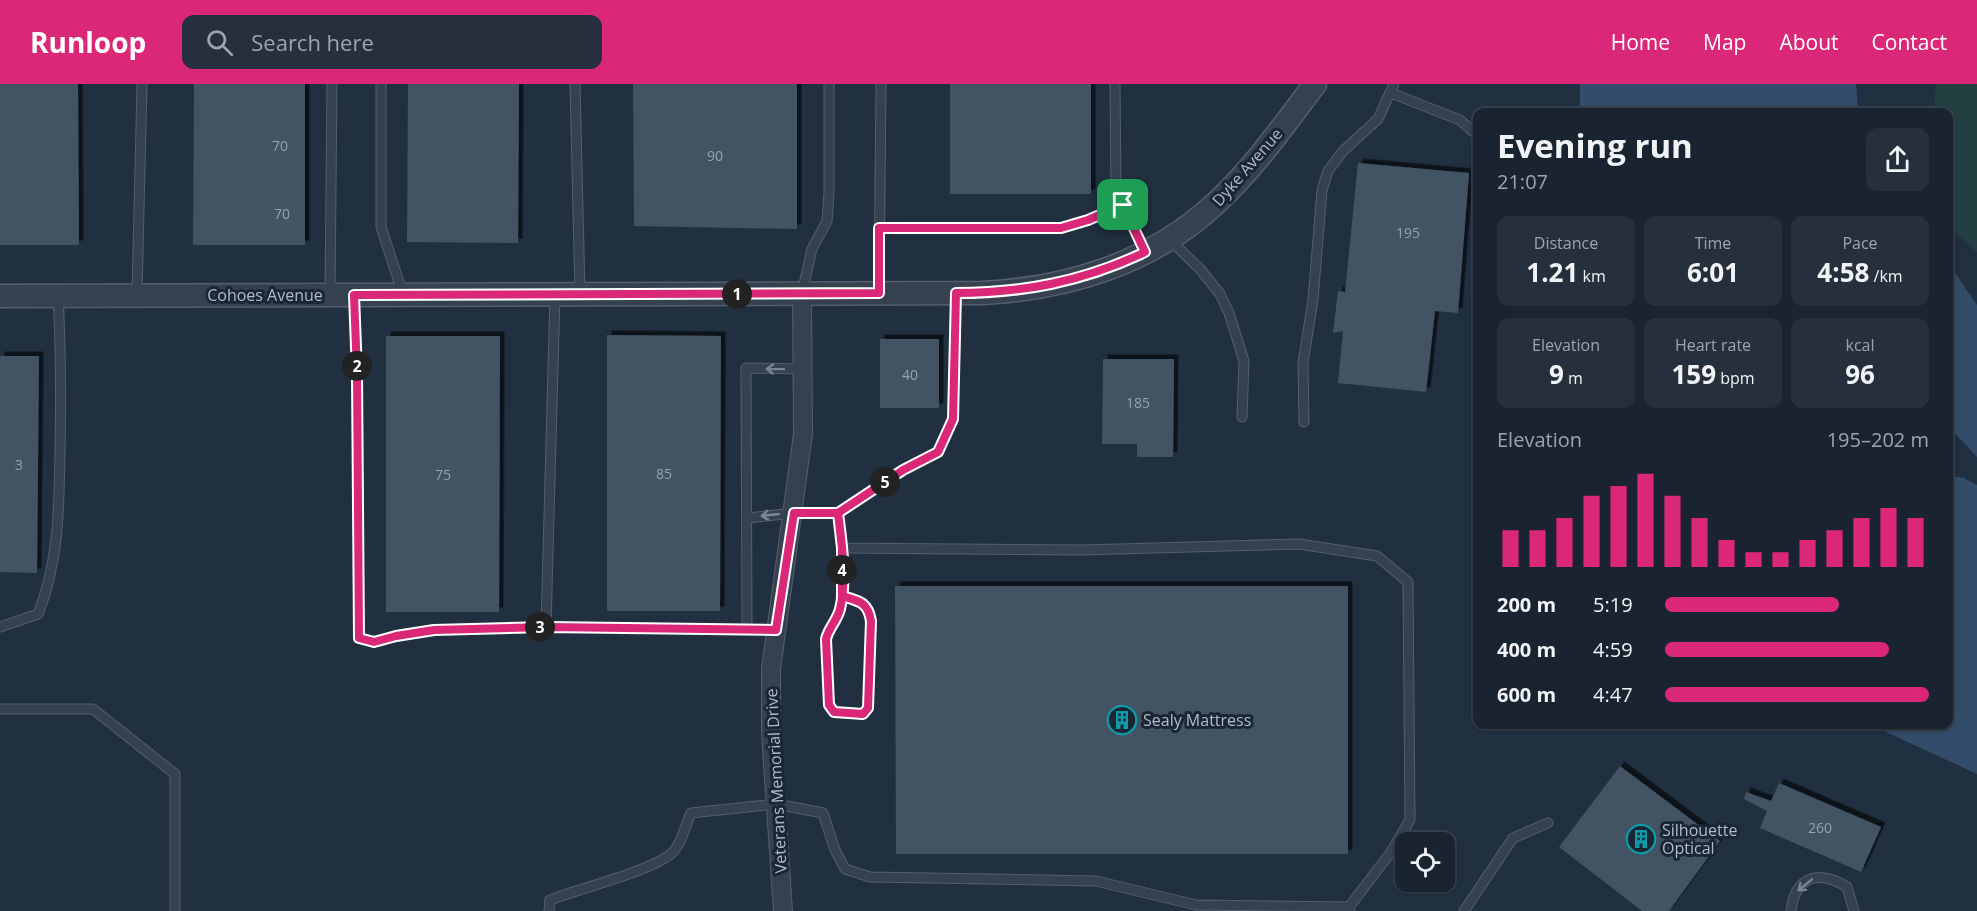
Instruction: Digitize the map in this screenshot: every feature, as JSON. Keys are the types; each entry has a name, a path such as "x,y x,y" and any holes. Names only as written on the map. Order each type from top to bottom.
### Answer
{"street":[{"name":"Dyke Avenue","path":"1168,239 1215,205 1237,183 1315,84"},
{"name":"Cohoes Avenue","path":"0,296 1016,291 1049,286 1094,274 1145,252 1168,239"},
{"name":"Veterans Memorial Drive","path":"783,911 770,710 776,630 794,513 803,434 802,293"}],"lane":[{"path":"137,295 142,84"},
{"path":"330,295 332,84"},
{"path":"381,84 381,227 403,295"},
{"path":"575,84 580,294"},
{"path":"802,293 812,249 826,221 829,193 829,84"},
{"path":"879,293 881,84"},
{"path":"1115,84 1116,188 1145,252"},
{"path":"1304,422 1303,363 1313,300 1322,190 1328,171 1343,151 1378,119 1393,89 1460,120 1473,132"},
{"path":"879,228 1061,228 1088,220 1123,205"},
{"path":"1168,239 1200,269 1220,294 1229,313 1244,361 1242,417"},
{"path":"747,518 794,513 838,513 903,470 938,452 953,419 956,293"},
{"path":"546,627 555,294"},
{"path":"0,627 38,614 50,585 58,516 62,355 58,295"},
{"path":"354,295 357,373 359,638 374,642 434,630 546,627 776,630"},
{"path":"747,629 746,368 803,369"},
{"path":"838,513 842,548 842,596 838,619 828,629 826,639 829,705 834,712 863,714 868,708 871,621 869,609 864,602 842,596"},
{"path":"549,911 550,900 583,886 640,870 674,850 691,813 776,804 823,813 835,850 845,869 870,878 1095,881 1196,905 1349,909 1391,852 1410,820 1408,582 1377,556 1299,543 1082,550 842,548"},
{"path":"0,709 93,710 175,774 175,911"},
{"path":"1464,911 1513,838 1548,823"},
{"path":"1791,911 1795,893 1804,882 1817,876 1832,877 1847,887 1854,911"}],"green space":[{"path":"1936,84 1977,84 1977,252 1954,231 1953,227 1953,108 1934,108"}],"water":[{"path":"1580,84 1856,84 1858,108 1580,108"},
{"path":"1953,270 1977,305 1977,457 1953,431"},
{"path":"1953,477 1964,478 1977,485 1977,774 1880,729 1953,729"}],"building":[{"path":"0,84 78,84 79,245 0,245"},
{"path":"194,84 305,84 305,245 193,245"},
{"path":"408,84 519,84 518,243 407,242"},
{"path":"633,84 797,84 797,229 634,226"},
{"path":"950,84 1091,84 1091,194 950,194"},
{"path":"1358,163 1469,173 1458,313 1435,311 1426,392 1338,383 1343,331 1333,333 1338,291 1345,292"},
{"path":"607,335 721,336 720,611 607,611"},
{"path":"386,336 500,336 499,612 386,612"},
{"path":"880,339 939,339 939,408 880,408"},
{"path":"0,356 39,356 37,573 0,572"},
{"path":"1103,359 1174,359 1173,457 1137,457 1137,444 1102,444"},
{"name":"Sealy Mattress","path":"895,586 1348,586 1348,854 896,854"},
{"name":"Silhouette Optical","path":"1620,766 1720,841 1669,911 1642,911 1559,847"},
{"path":"1779,783 1881,827 1861,872 1760,828 1767,811 1744,799 1746,792 1771,801"}],"place":[{"name":"Sealy Mattress","path":"1122,720"},
{"name":"Silhouette Optical","path":"1641,839"}],"route":[{"path":"1123,205 1088,220 1061,228 879,228 879,293 354,295 357,373 357,615 359,638 374,642 434,630 546,627 776,630 794,513 838,513 842,548 841,606 838,619 828,629 826,639 829,705 834,712 863,714 868,708 871,621 869,609 864,602 842,596 842,548 838,513 903,470 938,452 953,419 956,293 1016,291 1049,286 1084,278 1145,252 1123,205"}]}
